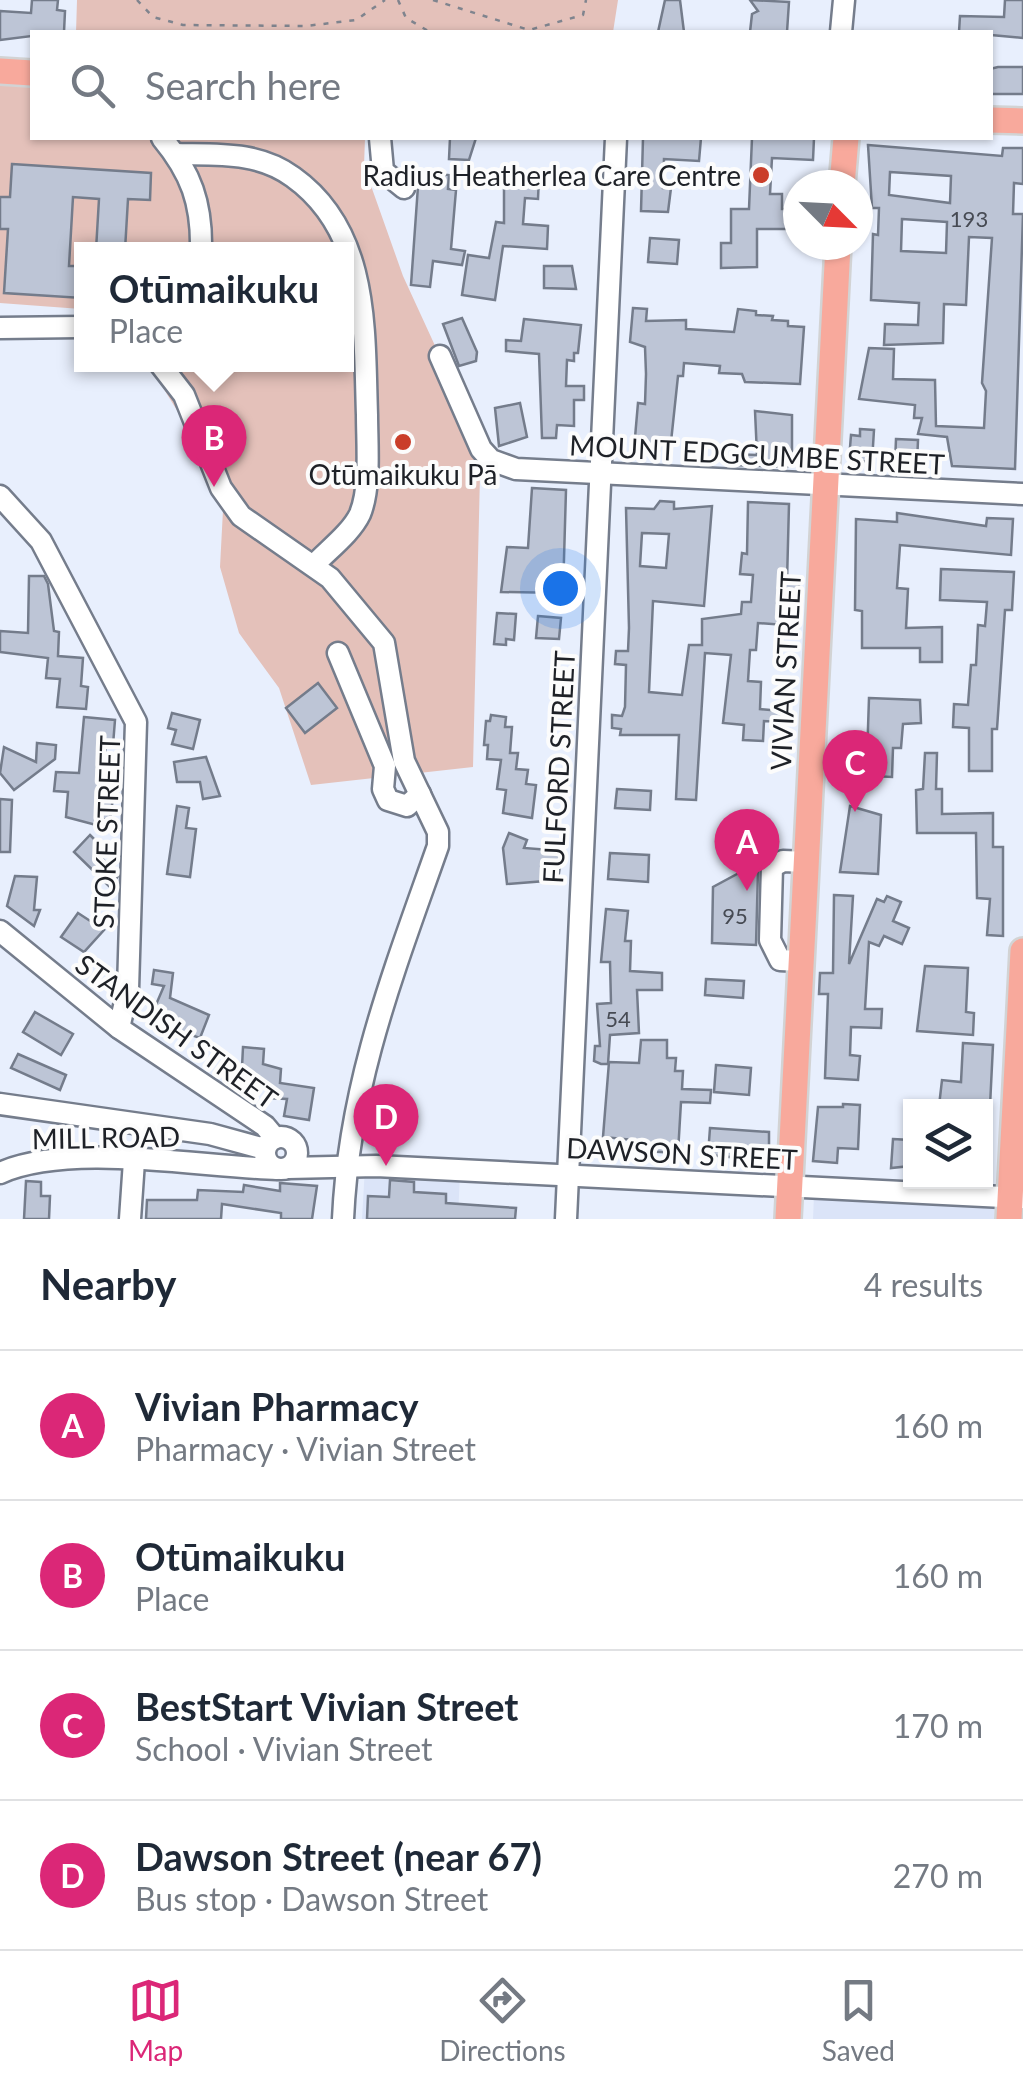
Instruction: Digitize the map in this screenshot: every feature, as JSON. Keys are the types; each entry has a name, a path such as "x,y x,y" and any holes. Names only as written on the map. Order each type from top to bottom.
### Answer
{"main road":[{"path":"0,71 30,73"},
{"path":"993,120 1023,121"},
{"path":"843,170 846,140"},
{"name":"VIVIAN STREET","path":"788,1219 837,260"},
{"path":"1014,1205 1023,951"}],"street":[{"path":"842,30 844,0"},
{"path":"380,140 383,171 404,188"},
{"name":"FULFORD STREET","path":"566,1219 616,140"},
{"path":"169,146 187,168 202,216 200,242"},
{"path":"169,146 248,156 292,176 339,228 344,242"},
{"path":"314,565 351,526 361,508 367,434 361,287 354,268"},
{"path":"0,328 74,327"},
{"name":"MOUNT EDGCUMBE STREET","path":"440,356 481,450 491,460 528,470 1023,494"},
{"path":"166,372 184,395 221,488 240,516 330,578 384,643 404,761 438,832 438,846 381,1005 356,1095 342,1165 343,1219"},
{"name":"STOKE STREET","path":"0,496 41,541 136,722 128,989 119,1028"},
{"path":"338,653 384,766 383,789 388,800 407,806 420,794"},
{"name":"STANDISH STREET","path":"0,931 119,1028 266,1126 277,1153"},
{"name":"DAWSON STREET","path":"0,1104 210,1134 277,1153 342,1165 788,1186 1014,1205"},
{"name":"MILL ROAD","path":"0,1173 39,1162 214,1164 277,1153"},
{"path":"130,1219 134,1161"}],"path":[{"path":"137,0 153,17 183,25 334,25 356,20 385,0"},
{"path":"398,0 406,18 427,30"},
{"path":"433,0 529,30 583,15 586,0"},
{"path":"249,30 250,23"}],"shaded area":[{"path":"77,0 618,0 613,30 76,30"},
{"path":"0,81 30,82 30,140 365,140 364,166 403,276 437,350 480,475 473,767 311,785 279,688 239,633 220,567 223,510 178,412 153,372 354,372 354,242 74,242 74,308 0,303"},
{"path":"365,1167 460,1172 458,1219 362,1219"},
{"path":"814,1195 995,1202 994,1219 813,1219"}],"building":[{"path":"32,0 58,0 57,10 65,11 64,30 30,30 30,36 0,40 0,11 31,13"},
{"path":"665,0 680,0 684,30 658,30"},
{"path":"750,0 789,2 787,30 750,30 752,14 758,11"},
{"path":"1005,0 1023,0 1023,38 993,35 993,30 959,30 960,16 1004,17"},
{"path":"1023,67 1023,94 993,94 993,68"},
{"path":"450,140 475,140 469,160 449,159"},
{"path":"643,140 701,140 699,161 664,159 663,188 671,188 668,212 641,211"},
{"path":"752,140 814,140 813,160 772,158 770,194 782,194 783,229 757,229 757,267 721,268 721,243 731,243 731,209 749,209"},
{"path":"868,145 1002,156 1003,148 1023,148 1023,184 1014,183 1013,214 1023,214 1015,469 952,466 947,437 918,434 922,418 914,418 915,405 859,399 869,348 894,349 893,379 935,380 936,426 984,428 986,391 982,383 992,238 969,237 966,305 944,304 943,343 884,345 885,324 918,325 919,303 871,300 873,234 878,235 879,208 873,208 873,170 870,170","holes":["890,172 951,176 950,203 889,195","902,219 947,222 946,253 901,251"]},
{"path":"12,164 151,173 150,200 128,199 125,242 96,242 99,199 73,197 69,266 74,266 74,297 4,293 8,229 0,229 0,197 10,197"},
{"path":"419,172 449,175 448,189 456,190 451,249 465,251 462,265 433,261 430,287 411,285"},
{"path":"504,175 539,176 538,199 525,198 523,224 548,226 547,249 503,246 495,300 462,295 468,255 489,258 496,222 504,223"},
{"path":"650,238 679,240 677,264 648,262"},
{"path":"544,266 572,266 576,289 544,288"},
{"path":"633,308 647,309 646,321 686,320 686,329 734,332 738,309 788,321 788,326 804,327 800,384 745,382 742,374 719,373 720,366 684,363 683,376 678,376 671,442 660,441 659,451 634,449 638,403 645,404 646,374 645,347 630,342"},
{"path":"462,318 477,352 476,361 459,366 443,324"},
{"path":"524,319 581,325 578,353 574,353 574,361 567,360 566,386 584,386 584,400 574,400 574,426 557,425 556,438 542,438 539,354 506,351 506,340 521,341"},
{"path":"520,403 527,437 499,446 495,408"},
{"path":"755,411 792,415 792,461 787,461 787,467 732,465 732,454 757,455"},
{"path":"860,429 874,430 872,462 849,460 851,435 860,436"},
{"path":"896,439 918,440 917,464 895,463"},
{"path":"532,488 566,490 563,593 501,592 507,547 528,548"},
{"path":"660,501 674,502 674,509 712,506 704,606 653,601 649,692 682,695 689,645 702,645 702,619 741,614 742,602 751,602 753,575 740,574 742,553 747,554 748,502 789,504 787,582 799,583 798,626 758,623 756,650 750,650 748,681 761,682 760,709 781,711 780,722 764,721 763,741 743,740 744,725 723,723 731,655 705,653 696,800 676,799 679,735 620,735 621,729 612,728 612,715 622,716 625,707 626,665 615,664 616,651 628,651 626,508 654,509","holes":["642,533 669,534 666,568 640,566"]},
{"path":"897,513 986,526 987,518 1013,519 1011,555 900,545 897,588 908,589 906,628 942,627 942,662 920,662 920,648 862,648 862,611 855,610 856,519 897,522"},
{"path":"941,569 1014,572 1012,610 1005,610 997,729 992,729 992,771 969,771 969,728 953,727 954,704 968,705 978,625 985,626 987,602 940,600"},
{"path":"29,576 44,576 48,584 54,631 59,632 58,656 83,658 81,686 88,687 86,709 57,707 60,679 46,678 48,658 0,652 0,631 28,633"},
{"path":"497,613 516,614 514,640 506,639 506,645 494,644"},
{"path":"538,616 561,618 559,639 536,638"},
{"path":"318,683 337,708 305,733 286,708"},
{"path":"869,698 920,700 921,723 903,724 901,748 893,748 892,777 852,775 853,757 867,758"},
{"path":"172,713 200,720 193,749 172,744 176,730 168,728"},
{"path":"491,715 506,717 505,727 512,727 510,753 518,753 516,769 528,770 526,784 536,785 532,818 503,813 506,790 497,789 501,760 487,759 488,745 484,745 486,721 490,721"},
{"path":"84,717 115,720 113,745 106,744 100,795 113,798 110,820 97,819 96,825 66,817 68,792 54,791 56,772 79,773"},
{"path":"37,743 56,745 55,759 14,790 0,773 4,747 36,762"},
{"path":"925,753 937,753 936,789 942,789 942,814 993,813 993,847 1003,847 1003,936 987,935 990,899 977,898 976,833 917,833 916,790 923,789"},
{"path":"206,757 220,796 203,799 200,782 177,782 174,762"},
{"path":"617,789 651,791 650,810 615,808"},
{"path":"0,799 12,800 10,852 0,852"},
{"path":"177,806 189,808 186,828 196,829 190,877 167,874"},
{"path":"850,806 881,815 878,874 840,872"},
{"path":"509,833 527,840 524,848 562,851 558,880 507,884 503,848"},
{"path":"90,835 103,848 102,858 118,876 110,887 74,852"},
{"path":"610,853 649,855 648,882 608,879"},
{"path":"752,866 758,871 756,945 712,943 713,887"},
{"path":"15,876 37,877 34,910 40,910 34,926 7,906"},
{"path":"834,895 853,896 849,964 877,899 884,902 887,896 901,902 893,921 909,928 902,944 884,936 879,946 869,942 865,1009 882,1009 881,1028 851,1027 850,1055 860,1056 858,1080 825,1078 828,994 819,994 820,973 833,973"},
{"path":"606,909 628,911 625,941 631,941 630,971 662,973 662,990 637,990 639,1033 610,1035 608,1064 601,1064 594,1061 595,1046 600,1046 597,1004 611,1003 610,962 601,962"},
{"path":"78,913 104,930 84,952 61,937"},
{"path":"925,966 968,968 966,1012 974,1013 973,1035 917,1031"},
{"path":"154,970 173,973 170,998 209,1015 200,1038 149,1021 164,986 152,984"},
{"path":"706,979 744,981 743,998 705,995"},
{"path":"35,1012 73,1034 61,1055 23,1032"},
{"path":"641,1040 667,1040 667,1058 676,1058 675,1071 683,1071 682,1089 711,1090 710,1103 681,1102 678,1153 643,1151 643,1141 603,1137 609,1062 639,1063"},
{"path":"963,1043 993,1045 990,1099 940,1099 942,1080 961,1082"},
{"path":"243,1047 264,1049 263,1064 281,1069 280,1083 314,1088 309,1120 284,1116 287,1099 267,1098 267,1089 241,1087"},
{"path":"18,1054 66,1075 60,1090 11,1068"},
{"path":"716,1065 751,1068 749,1095 714,1092"},
{"path":"860,1105 858,1149 838,1148 837,1163 813,1161 818,1107"},
{"path":"710,1128 769,1132 769,1147 752,1166 740,1165 740,1158 708,1155"},
{"path":"893,1139 903,1140 903,1167 891,1168"},
{"path":"390,1180 414,1182 414,1192 446,1194 446,1203 516,1208 515,1219 367,1219 368,1196 389,1197"},
{"path":"26,1181 41,1182 41,1196 50,1196 49,1219 24,1219"},
{"path":"280,1183 317,1186 312,1219 281,1219 281,1213 222,1204 221,1219 146,1219 147,1200 197,1200 198,1190 243,1192 244,1185 280,1191"}],"place":[{"name":"Radius Heatherlea Care Centre","path":"761,175"},
{"name":"Otūmaikuku Pā","path":"403,442"},
{"name":"Otūmaikuku","path":"214,487"},
{"name":"BestStart Vivian Street","path":"855,812"},
{"name":"Vivian Pharmacy","path":"747,891"},
{"name":"Dawson Street (near 67)","path":"386,1166"}]}
